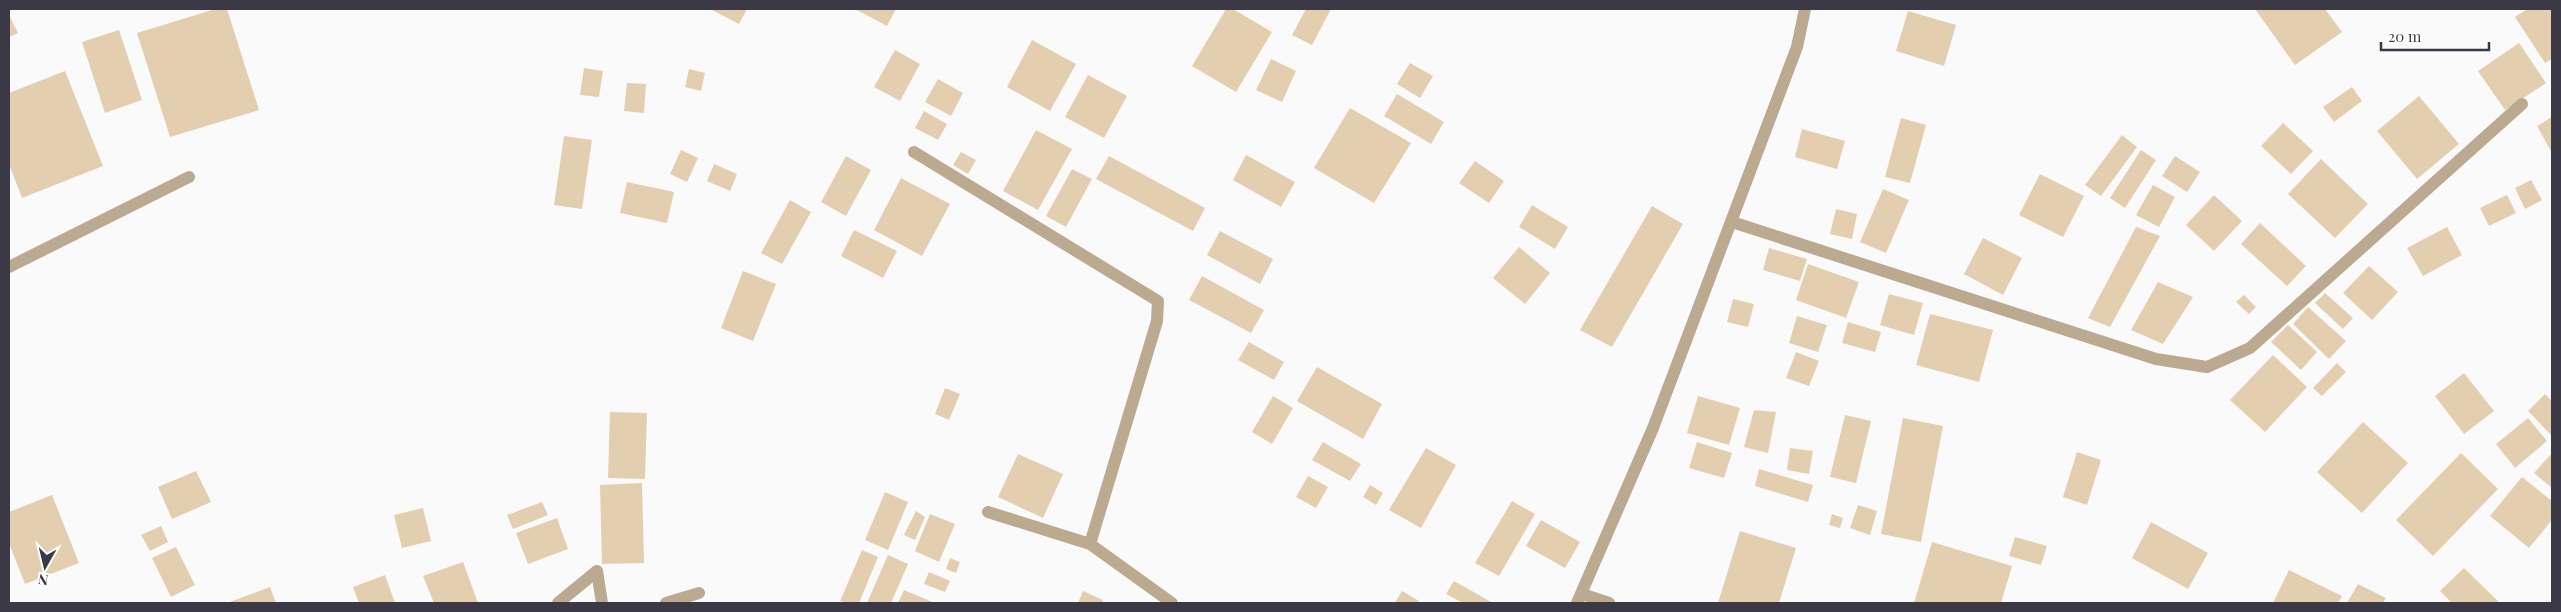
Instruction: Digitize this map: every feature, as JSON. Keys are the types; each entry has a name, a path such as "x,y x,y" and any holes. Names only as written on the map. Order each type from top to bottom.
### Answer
{"street":[{"path":"1609,603 1579,598 1653,428 1798,48 1805,9"},
{"path":"1732,222 2156,359 2207,367 2250,348 2522,104"},
{"path":"914,152 1158,301 1158,320 1090,544"},
{"path":"9,267 189,177"},
{"path":"988,512 1090,544 1172,603"},
{"path":"558,603 597,571 602,603"},
{"path":"666,603 699,593"}],"building":[{"path":"215,9 227,9 259,110 170,137 137,33"},
{"path":"710,9 747,9 739,24"},
{"path":"855,9 896,9 887,26"},
{"path":"1226,9 1233,9 1272,32 1236,92 1192,66"},
{"path":"1306,9 1331,9 1312,45 1292,35"},
{"path":"2255,9 2325,9 2342,32 2295,65"},
{"path":"2527,9 2550,9 2552,12 2552,59 2545,63 2515,17"},
{"path":"1908,11 1956,25 1944,66 1896,51"},
{"path":"9,15 18,33 9,37"},
{"path":"119,30 142,100 105,113 82,42"},
{"path":"1032,40 1076,64 1050,111 1007,87"},
{"path":"2519,43 2546,83 2505,110 2478,71"},
{"path":"895,50 920,64 900,101 874,87"},
{"path":"1271,59 1296,71 1282,102 1256,90"},
{"path":"1410,63 1433,76 1420,98 1397,84"},
{"path":"584,68 603,71 599,97 580,95"},
{"path":"689,69 705,73 701,91 685,87"},
{"path":"65,71 103,166 22,198 9,164 9,93"},
{"path":"1088,75 1127,96 1104,138 1065,117"},
{"path":"938,79 963,93 951,116 925,102"},
{"path":"627,83 646,84 644,113 624,111"},
{"path":"2352,87 2362,101 2334,122 2323,107"},
{"path":"1397,94 1444,122 1431,144 1384,116"},
{"path":"2419,96 2459,144 2417,179 2377,131"},
{"path":"1350,108 1411,143 1374,203 1314,168"},
{"path":"924,111 947,124 938,140 915,128"},
{"path":"2552,117 2552,153 2537,126"},
{"path":"1901,118 1926,125 1910,183 1885,177"},
{"path":"2283,123 2313,151 2291,174 2261,146"},
{"path":"1802,129 1845,141 1837,169 1795,157"},
{"path":"1036,130 1072,149 1038,210 1003,191"},
{"path":"2122,135 2137,147 2101,196 2085,185"},
{"path":"564,136 592,140 582,209 554,205"},
{"path":"681,150 698,158 687,182 670,174"},
{"path":"2141,150 2156,160 2125,208 2110,198"},
{"path":"961,152 976,160 968,174 953,165"},
{"path":"1246,155 1295,182 1281,207 1233,180"},
{"path":"846,156 871,170 846,216 821,202"},
{"path":"1109,156 1205,208 1193,231 1096,179"},
{"path":"2175,156 2200,172 2187,192 2162,176"},
{"path":"2321,159 2368,204 2335,238 2288,194"},
{"path":"1475,161 1504,181 1489,203 1459,183"},
{"path":"714,164 737,174 730,191 707,181"},
{"path":"1072,169 1092,179 1066,227 1046,216"},
{"path":"2040,174 2084,196 2063,237 2019,215"},
{"path":"901,178 950,204 922,256 874,230"},
{"path":"2531,180 2542,200 2525,209 2515,188"},
{"path":"627,182 674,192 667,223 620,213"},
{"path":"2153,185 2175,197 2159,227 2136,215"},
{"path":"1883,189 1909,200 1886,253 1860,242"},
{"path":"2214,195 2242,221 2214,251 2186,225"},
{"path":"2507,195 2516,213 2489,226 2480,208"},
{"path":"790,200 811,212 782,264 761,253"},
{"path":"1532,205 1568,227 1555,249 1519,227"},
{"path":"1652,206 1683,224 1612,347 1580,330"},
{"path":"1836,209 1857,214 1852,239 1830,234"},
{"path":"2260,223 2306,266 2287,286 2241,244"},
{"path":"2136,227 2160,236 2110,327 2088,318"},
{"path":"2447,227 2462,255 2423,276 2407,248"},
{"path":"854,230 897,251 883,278 841,256"},
{"path":"1220,231 1273,259 1260,284 1207,255"},
{"path":"1983,238 2022,258 2003,295 1964,274"},
{"path":"1519,247 1550,273 1525,304 1493,278"},
{"path":"1769,248 1807,259 1800,281 1763,270"},
{"path":"1808,264 1859,282 1846,318 1796,300"},
{"path":"2369,266 2398,292 2372,320 2343,293"},
{"path":"743,271 776,284 753,341 721,328"},
{"path":"1202,276 1264,310 1251,333 1189,300"},
{"path":"2158,282 2193,297 2163,344 2131,330"},
{"path":"2325,293 2353,318 2343,329 2315,303"},
{"path":"1889,294 1923,303 1914,335 1880,325"},
{"path":"2244,295 2256,307 2249,314 2236,302"},
{"path":"1733,299 1754,304 1748,327 1727,322"},
{"path":"2308,307 2346,341 2329,359 2293,324"},
{"path":"1930,314 1993,330 1979,382 1916,365"},
{"path":"1797,316 1827,325 1818,352 1789,343"},
{"path":"1848,322 1881,332 1875,352 1842,343"},
{"path":"2288,325 2317,352 2301,370 2271,342"},
{"path":"1249,342 1284,362 1274,380 1238,360"},
{"path":"1796,352 1819,361 1809,386 1786,378"},
{"path":"2273,355 2307,387 2265,432 2230,400"},
{"path":"2337,363 2346,372 2322,396 2313,388"},
{"path":"1317,367 1382,404 1363,439 1297,401"},
{"path":"2464,373 2494,411 2464,434 2435,396"},
{"path":"945,388 960,394 949,420 935,414"},
{"path":"2545,394 2552,401 2551,435 2528,411"},
{"path":"1273,396 1293,408 1272,444 1252,432"},
{"path":"1698,396 1740,408 1729,445 1687,433"},
{"path":"1754,410 1776,412 1768,453 1744,447"},
{"path":"610,412 647,413 645,479 608,478"},
{"path":"1845,415 1871,421 1856,483 1830,477"},
{"path":"1903,418 1943,426 1921,542 1881,534"},
{"path":"2528,418 2547,441 2515,468 2496,444"},
{"path":"2363,422 2408,463 2362,513 2317,472"},
{"path":"1323,442 1361,464 1350,481 1312,460"},
{"path":"1697,442 1732,453 1724,478 1689,468"},
{"path":"1426,448 1456,465 1421,528 1389,510"},
{"path":"1790,448 1813,451 1809,474 1787,470"},
{"path":"2077,452 2101,460 2087,505 2063,497"},
{"path":"2461,453 2498,489 2433,556 2396,520"},
{"path":"2552,453 2552,488 2534,473"},
{"path":"1018,454 1063,474 1043,518 998,497"},
{"path":"1759,469 1813,485 1808,502 1755,486"},
{"path":"196,471 211,502 172,519 158,487"},
{"path":"1308,476 1328,487 1316,508 1296,497"},
{"path":"2522,477 2552,501 2552,520 2529,548 2490,516"},
{"path":"642,483 644,563 602,564 600,485"},
{"path":"1370,485 1383,493 1376,505 1363,497"},
{"path":"885,492 908,502 888,550 865,540"},
{"path":"52,495 79,563 25,584 9,543 9,512"},
{"path":"1512,501 1535,514 1499,576 1475,563"},
{"path":"542,502 548,515 513,529 507,515"},
{"path":"1858,505 1877,511 1870,535 1850,528"},
{"path":"423,508 431,541 402,548 394,515"},
{"path":"916,511 925,517 915,540 904,535"},
{"path":"930,514 955,524 939,562 915,551"},
{"path":"1832,514 1843,518 1840,528 1829,525"},
{"path":"557,518 568,549 528,564 516,533"},
{"path":"1541,520 1580,542 1565,568 1526,546"},
{"path":"2151,522 2208,553 2188,589 2132,558"},
{"path":"161,526 168,542 150,551 141,535"},
{"path":"1740,531 1796,548 1779,603 1718,603"},
{"path":"2015,537 2047,546 2041,565 2009,556"},
{"path":"1932,542 2012,566 2001,603 1914,603"},
{"path":"176,547 195,585 171,597 152,558"},
{"path":"862,550 878,557 859,603 840,601"},
{"path":"888,555 908,564 891,603 867,603"},
{"path":"950,558 960,562 956,573 946,569"},
{"path":"463,562 478,603 434,603 423,576"},
{"path":"2464,568 2500,603 2452,603 2440,591"},
{"path":"2289,570 2342,596 2338,603 2273,603"},
{"path":"929,572 950,581 945,592 924,584"},
{"path":"385,575 395,603 359,603 353,587"},
{"path":"1454,581 1493,603 1463,603 1446,594"},
{"path":"2358,584 2386,598 2383,603 2347,603"},
{"path":"270,587 276,603 227,603"},
{"path":"904,590 935,603 898,603"},
{"path":"1083,591 1103,600 1102,603 1078,603"},
{"path":"1402,591 1419,601 1418,603 1395,603"}]}
